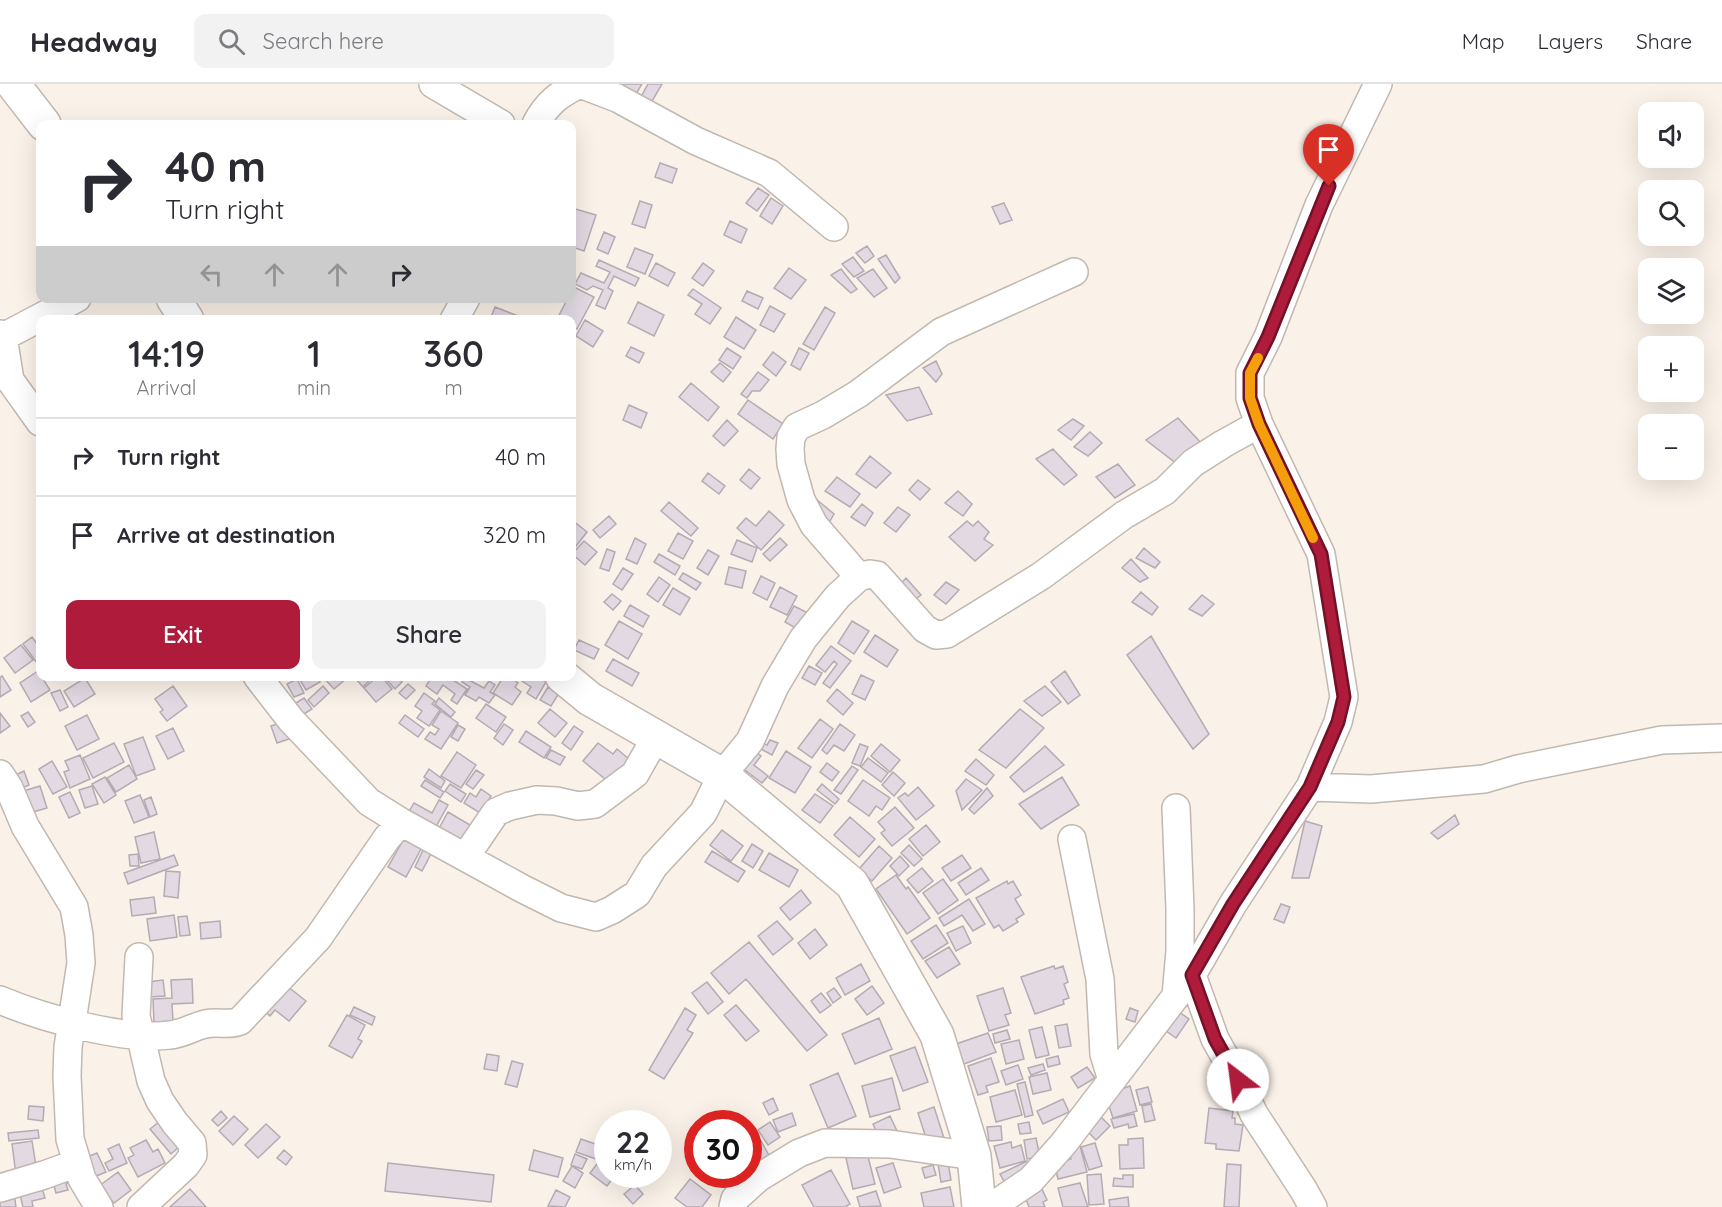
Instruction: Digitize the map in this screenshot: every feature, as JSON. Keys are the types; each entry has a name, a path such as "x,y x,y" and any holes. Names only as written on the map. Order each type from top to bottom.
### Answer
{"main road":[{"path":"14,84 41,120"},
{"path":"568,681 590,699 722,775 852,884 937,1035 974,1156 979,1207"}],"street":[{"path":"433,84 494,120"},
{"path":"538,120 543,111 561,93 580,84 617,98 696,141 770,173 834,227"},
{"path":"991,1207 1031,1180 1071,1134 1192,975 1233,904 1310,787 1338,722 1344,697 1321,554 1259,424 1250,398 1250,373 1268,337 1319,206 1378,84"},
{"path":"859,577 814,525 801,500 791,464 790,449 791,437 797,427 823,415 858,394 941,332 1074,272"},
{"path":"42,315 67,303"},
{"path":"36,318 1,335 5,384 36,418"},
{"path":"260,681 291,720 369,802 513,884 561,908 596,917 637,894 654,866 703,813 722,775 750,741 775,686 803,639 838,596 859,577 877,575 925,629 936,635 947,634 1041,576 1124,515 1165,491 1193,463 1259,424"},
{"path":"466,856 496,812 510,806 537,800 578,806 595,804 635,774 656,737"},
{"path":"1310,787 1371,789 1472,781 1518,768 1662,740 1722,738"},
{"path":"0,774 9,788 25,826 74,907 81,963 68,1047 70,1139 82,1179 99,1207"},
{"path":"1176,808 1180,951 1176,997"},
{"path":"0,1000 72,1023 141,1036 172,1035 202,1024 220,1021 232,1024 240,1021 318,938 387,838 401,822"},
{"path":"1072,838 1100,979 1104,1054 1112,1080"},
{"path":"139,957 136,1016 151,1081 160,1101 192,1143 193,1155 186,1165 141,1207"},
{"path":"1192,975 1215,1039 1254,1114 1313,1207"},
{"path":"733,1207 735,1199 758,1178 799,1153 825,1143 890,1144 974,1156"},
{"path":"0,1188 77,1162"}],"building":[{"path":"614,84 642,84 634,97"},
{"path":"648,84 662,84 651,103 641,97"},
{"path":"660,163 677,169 672,183 655,177"},
{"path":"758,188 769,195 757,211 746,203"},
{"path":"771,198 783,206 772,224 760,216"},
{"path":"640,201 652,205 645,228 632,224"},
{"path":"1004,203 1012,220 1000,224 992,207"},
{"path":"576,209 596,215 584,251 576,248"},
{"path":"730,221 747,229 741,243 724,235"},
{"path":"604,232 615,237 608,254 597,249"},
{"path":"867,246 874,256 865,263 856,253"},
{"path":"635,248 653,255 645,274 627,267"},
{"path":"886,255 900,278 895,283 878,259"},
{"path":"853,257 864,271 854,277 842,264"},
{"path":"599,260 639,278 635,286 614,276 608,288 613,291 605,309 596,305 603,290 593,286 587,290 576,284 581,273 604,283 610,272 596,266"},
{"path":"656,263 675,273 668,286 649,276"},
{"path":"703,263 714,271 703,286 692,278"},
{"path":"789,268 806,280 791,299 774,288"},
{"path":"841,269 857,289 851,293 831,275"},
{"path":"873,269 887,288 874,297 857,278"},
{"path":"576,288 594,297 577,329 576,315 559,315 565,303 576,303"},
{"path":"693,289 721,308 710,324 695,314 702,304 688,295"},
{"path":"747,291 763,298 758,309 742,301"},
{"path":"638,302 664,315 654,336 628,323"},
{"path":"770,306 785,314 774,332 760,325"},
{"path":"495,307 515,315 492,315"},
{"path":"825,307 835,313 814,350 803,344"},
{"path":"736,317 756,330 744,349 724,337"},
{"path":"585,320 603,331 593,347 576,336"},
{"path":"631,347 644,353 639,363 626,356"},
{"path":"727,348 741,357 733,369 719,360"},
{"path":"799,348 809,353 800,370 791,365"},
{"path":"773,352 786,362 776,376 763,365"},
{"path":"936,361 942,374 936,382 923,368"},
{"path":"720,363 731,372 723,382 711,372"},
{"path":"758,372 769,380 760,391 752,391 747,398 741,394"},
{"path":"691,383 719,407 708,421 679,397"},
{"path":"919,387 932,414 907,421 886,395"},
{"path":"748,400 783,424 773,439 738,414"},
{"path":"629,405 647,413 641,428 623,420"},
{"path":"1178,418 1201,443 1177,464 1146,440"},
{"path":"1073,419 1084,426 1071,440 1058,430"},
{"path":"727,420 738,431 724,446 713,436"},
{"path":"1090,432 1102,443 1088,456 1074,447"},
{"path":"1053,449 1077,475 1064,485 1036,459"},
{"path":"870,456 891,473 876,488 856,474"},
{"path":"1118,464 1135,485 1115,498 1096,477"},
{"path":"749,469 760,478 751,489 740,480"},
{"path":"708,473 725,486 719,494 702,481"},
{"path":"837,477 860,494 850,507 825,491"},
{"path":"918,480 930,489 920,500 909,490"},
{"path":"958,491 972,504 963,516 945,503"},
{"path":"816,499 834,514 826,528"},
{"path":"669,502 698,528 691,536 661,511"},
{"path":"862,504 873,513 865,526 851,517"},
{"path":"898,507 910,515 896,532 884,523"},
{"path":"769,511 784,525 761,550 737,528 746,518 756,526"},
{"path":"609,516 616,524 600,538 593,530"},
{"path":"967,521 973,526 978,521 989,532 984,539 993,545 975,561 949,537"},
{"path":"576,523 587,532 576,546"},
{"path":"678,533 693,541 683,559 668,551"},
{"path":"635,538 646,544 637,564 626,559"},
{"path":"780,538 787,545 770,561 763,554"},
{"path":"737,540 757,548 752,562 731,554"},
{"path":"584,541 597,552 585,565 576,557 576,550"},
{"path":"1144,548 1160,562 1155,568 1136,558"},
{"path":"607,549 615,552 609,571 600,568"},
{"path":"708,550 719,556 708,575 697,568"},
{"path":"659,554 680,566 675,575 654,562"},
{"path":"1131,559 1148,578 1140,582 1122,568"},
{"path":"729,567 746,571 742,588 725,584"},
{"path":"623,568 633,574 622,590 613,584"},
{"path":"683,573 701,583 696,590 679,579"},
{"path":"761,576 775,583 767,600 753,593"},
{"path":"659,577 670,585 658,602 647,594"},
{"path":"906,578 921,595 909,605 894,591"},
{"path":"946,582 959,590 946,604 934,595"},
{"path":"780,587 797,596 787,615 770,607"},
{"path":"673,588 690,598 680,615 663,605"},
{"path":"1141,592 1158,607 1152,615 1132,602"},
{"path":"612,594 621,601 613,610 604,602"},
{"path":"1202,595 1214,604 1202,616 1189,609"},
{"path":"630,605 649,616 643,627 624,616"},
{"path":"794,606 808,613 799,630 785,622"},
{"path":"619,621 642,634 628,659 605,645"},
{"path":"852,621 869,631 854,654 838,643"},
{"path":"875,635 898,650 887,667 864,652"},
{"path":"1151,636 1209,734 1193,749 1127,655"},
{"path":"32,637 36,642 36,662 23,644"},
{"path":"579,640 599,649 594,659 576,651"},
{"path":"21,645 33,660 15,673 4,658"},
{"path":"831,646 851,661 830,688 823,683 837,664 834,661 825,672 816,665"},
{"path":"613,659 639,673 632,686 606,671"},
{"path":"809,666 822,673 815,685 802,678"},
{"path":"1065,671 1080,695 1068,704 1051,682"},
{"path":"36,672 36,681 44,681 50,690 31,702 20,683"},
{"path":"861,675 874,681 865,700 852,694"},
{"path":"2,676 11,690 0,697 0,677"},
{"path":"80,681 87,681 95,694 74,707 64,691"},
{"path":"298,681 304,693 294,697 287,684"},
{"path":"301,681 320,681 320,682 306,690"},
{"path":"327,681 343,681 334,689"},
{"path":"358,681 369,681 363,687"},
{"path":"372,681 385,681 392,689 376,702 364,688"},
{"path":"388,681 401,681 395,689"},
{"path":"429,681 455,681 467,689 457,704 451,700 455,694 443,685 437,694 426,686"},
{"path":"471,681 484,688 489,681 495,685 490,692 495,695 489,703 479,697 476,701 465,695 470,687 462,682"},
{"path":"501,681 515,681 518,683 515,687 521,692 512,705 493,693"},
{"path":"522,681 546,682 536,699 527,693 531,687"},
{"path":"408,684 415,690 406,699 399,693"},
{"path":"173,686 187,706 167,721 160,712 163,710 155,699"},
{"path":"323,686 329,693 314,707 308,700"},
{"path":"1045,686 1061,702 1042,716 1024,701"},
{"path":"548,687 559,693 551,706 540,700"},
{"path":"837,689 853,703 843,715 827,701"},
{"path":"60,690 68,707 60,711 51,693"},
{"path":"424,693 435,701 432,704 440,710 429,726 417,718 422,711 415,706"},
{"path":"304,698 312,709 299,717 291,706"},
{"path":"439,698 455,712 451,717 435,704"},
{"path":"486,704 506,717 496,732 476,718"},
{"path":"550,709 567,723 555,737 538,723"},
{"path":"1020,709 1044,728 1006,768 979,750"},
{"path":"441,711 458,723 441,749 425,739 430,732 435,735 439,729 432,725"},
{"path":"28,712 35,722 28,727 21,716"},
{"path":"0,713 10,726 0,733"},
{"path":"87,715 99,739 77,750 65,726"},
{"path":"405,715 424,729 418,737 399,723"},
{"path":"820,719 833,729 812,758 798,748"},
{"path":"283,722 289,739 277,743 271,726"},
{"path":"504,724 513,730 503,745 494,738"},
{"path":"840,724 855,735 844,751 834,745 827,754 822,750"},
{"path":"458,725 465,729 458,741 451,737"},
{"path":"574,726 583,732 571,750 562,743"},
{"path":"173,728 184,751 168,759 156,736"},
{"path":"526,731 551,747 544,758 519,742"},
{"path":"143,737 155,769 136,776 124,744"},
{"path":"770,740 778,743 772,755 759,748 762,743 767,745"},
{"path":"114,743 124,762 93,778 83,758"},
{"path":"598,743 613,754 617,749 629,759 610,783 583,761"},
{"path":"860,744 868,747 860,766 852,763"},
{"path":"881,744 900,760 890,772 871,756"},
{"path":"1045,746 1064,765 1024,792 1010,777"},
{"path":"551,750 565,757 560,765 546,758"},
{"path":"754,751 761,756 754,765 768,776 762,783 741,767"},
{"path":"786,751 811,767 795,793 769,778"},
{"path":"457,752 476,765 461,788 441,776"},
{"path":"80,755 90,779 70,788 64,772 69,770 65,761"},
{"path":"868,758 888,773 881,782 861,767"},
{"path":"976,759 994,775 986,785 965,771"},
{"path":"52,761 67,787 53,794 39,769"},
{"path":"827,763 839,772 832,781 820,772"},
{"path":"129,765 137,779 116,792 107,778"},
{"path":"852,766 858,770 841,794 834,790"},
{"path":"429,769 445,781 441,788 424,777"},
{"path":"476,770 484,775 473,789 466,784"},
{"path":"24,771 29,785 17,790 11,777"},
{"path":"893,772 905,783 894,796 882,785"},
{"path":"105,777 116,795 104,803 92,784"},
{"path":"1062,777 1079,805 1041,829 1019,804"},
{"path":"966,779 982,790 962,810 956,791"},
{"path":"425,780 444,792 440,798 421,786"},
{"path":"863,780 890,798 882,810 876,806 869,816 848,801"},
{"path":"450,784 466,794 461,802 445,791"},
{"path":"822,784 839,799 835,804 817,790"},
{"path":"40,786 47,808 26,814 20,792"},
{"path":"92,786 98,804 85,808 79,790"},
{"path":"918,787 934,806 916,820 898,798 905,793 908,796"},
{"path":"987,788 993,796 974,814 969,809"},
{"path":"481,789 491,796 480,813 464,803 470,793 476,797"},
{"path":"70,792 80,813 69,818 59,797"},
{"path":"815,794 833,806 820,823 802,810"},
{"path":"140,795 149,817 134,823 125,801"},
{"path":"151,797 157,814 150,817 144,800"},
{"path":"439,800 448,805 433,832 406,817 414,803 432,813"},
{"path":"895,807 914,828 892,846 881,833 885,830 878,822"},
{"path":"448,812 470,825 459,845 437,832"},
{"path":"1455,815 1459,824 1438,839 1431,833"},
{"path":"850,817 875,839 859,857 834,835"},
{"path":"1305,821 1322,826 1309,878 1292,878"},
{"path":"926,825 940,842 923,856 909,839"},
{"path":"722,830 743,846 731,861 710,845"},
{"path":"154,832 160,859 141,863 135,837"},
{"path":"405,837 422,847 406,877 388,867"},
{"path":"752,844 763,851 753,868 742,861"},
{"path":"909,845 922,859 914,866 901,853"},
{"path":"879,846 892,858 872,881 859,869"},
{"path":"424,848 432,852 422,871 415,867"},
{"path":"712,851 745,871 738,882 705,862"},
{"path":"769,853 798,870 789,887 759,870"},
{"path":"138,854 139,866 130,866 129,855"},
{"path":"174,855 178,865 128,884 124,873"},
{"path":"962,855 971,868 951,881 942,868"},
{"path":"900,856 909,866 899,876 890,866"},
{"path":"922,868 933,881 918,893 907,880"},
{"path":"981,868 989,880 966,895 958,883"},
{"path":"166,871 180,872 178,898 164,896"},
{"path":"896,875 906,889 908,887 930,918 907,934 876,889"},
{"path":"943,879 958,900 938,914 923,893"},
{"path":"1007,881 1008,884 1013,881 1021,895 1015,899 1024,914 1016,919 1018,922 1003,931 999,925 994,928 976,898"},
{"path":"801,890 811,903 790,920 780,908"},
{"path":"154,897 156,913 132,916 130,900"},
{"path":"969,899 985,924 973,931 962,915 944,926 939,918"},
{"path":"1281,904 1290,907 1284,923 1274,919"},
{"path":"174,915 177,937 150,941 147,919"},
{"path":"187,916 190,935 180,936 178,917"},
{"path":"220,921 221,937 201,939 200,923"},
{"path":"777,921 793,939 773,955 758,936"},
{"path":"936,925 948,943 923,959 911,941"},
{"path":"963,926 971,943 956,951 947,933"},
{"path":"815,929 827,945 810,959 798,943"},
{"path":"749,942 827,1035 807,1051 746,979 729,994 711,973"},
{"path":"949,947 960,964 937,978 925,961"},
{"path":"861,964 870,981 845,995 836,978"},
{"path":"1054,966 1055,969 1063,966 1068,982 1064,984 1069,998 1063,1000 1064,1004 1035,1014 1021,977"},
{"path":"192,979 193,1003 172,1004 173,1021 154,1022 153,999 172,998 171,980"},
{"path":"163,980 165,996 149,997 148,982"},
{"path":"282,982 306,1001 289,1021 275,1010 270,1016 261,1008"},
{"path":"707,982 723,1002 708,1014 692,993"},
{"path":"872,986 884,1003 867,1015 855,999"},
{"path":"834,988 841,997 833,1003 827,993"},
{"path":"1003,988 1011,1013 1005,1015 1009,1025 989,1031 977,996"},
{"path":"821,993 831,1005 820,1013 811,1001"},
{"path":"736,1005 759,1031 746,1041 724,1015"},
{"path":"354,1007 375,1017 372,1025 350,1015"},
{"path":"685,1008 696,1015 687,1030 693,1033 664,1079 649,1070"},
{"path":"1130,1008 1138,1011 1135,1022 1126,1019"},
{"path":"1175,1009 1189,1019 1176,1038 1162,1028"},
{"path":"347,1015 365,1025 358,1039 362,1041 352,1058 329,1046"},
{"path":"879,1018 892,1049 855,1064 842,1034"},
{"path":"1067,1024 1071,1046 1059,1048 1055,1026"},
{"path":"1042,1027 1049,1055 1036,1058 1029,1030"},
{"path":"1007,1030 1010,1039 995,1043 993,1034"},
{"path":"988,1033 996,1052 964,1064 956,1044"},
{"path":"1019,1040 1024,1059 1006,1064 1001,1044"},
{"path":"915,1047 928,1082 903,1091 890,1056"},
{"path":"487,1054 499,1056 497,1071 484,1069"},
{"path":"1058,1056 1060,1064 1048,1067 1046,1059"},
{"path":"991,1058 999,1082 986,1086 988,1092 978,1095 968,1066"},
{"path":"512,1061 523,1064 517,1087 505,1084"},
{"path":"1043,1064 1045,1070 1031,1075 1028,1068"},
{"path":"1018,1065 1023,1079 1006,1085 1001,1071"},
{"path":"1087,1067 1095,1078 1078,1088 1071,1077"},
{"path":"838,1073 856,1116 828,1128 810,1085"},
{"path":"1047,1073 1051,1090 1033,1094 1029,1077"},
{"path":"892,1078 900,1109 870,1117 862,1086"},
{"path":"1025,1082 1033,1115 1025,1117 1017,1084"},
{"path":"1130,1086 1137,1111 1113,1118 1107,1100 1112,1092"},
{"path":"1148,1087 1152,1102 1140,1105 1136,1090"},
{"path":"1015,1090 1022,1115 996,1122 990,1097"},
{"path":"773,1098 778,1110 769,1115 763,1103"},
{"path":"1063,1099 1069,1112 1043,1124 1037,1111"},
{"path":"1151,1104 1155,1120 1145,1122 1142,1106"},
{"path":"29,1106 44,1107 43,1121 28,1119"},
{"path":"934,1107 944,1138 928,1144 918,1113"},
{"path":"1209,1108 1233,1111 1232,1118 1235,1118 1235,1124 1243,1125 1239,1151 1216,1149 1216,1144 1205,1143"},
{"path":"221,1111 227,1118 218,1126 212,1120"},
{"path":"1096,1112 1110,1126 1096,1140 1082,1126"},
{"path":"792,1113 796,1125 778,1132 773,1120"},
{"path":"1134,1114 1137,1126 1129,1128 1128,1124 1114,1128 1111,1119"},
{"path":"234,1116 248,1129 233,1145 219,1131"},
{"path":"890,1116 897,1131 880,1139 873,1124"},
{"path":"159,1122 179,1147 171,1154 150,1129"},
{"path":"770,1122 780,1137 768,1145 762,1136 762,1127"},
{"path":"1029,1122 1031,1133 1020,1134 1018,1124"},
{"path":"266,1124 280,1137 258,1158 245,1145"},
{"path":"1001,1126 1002,1140 989,1141 987,1127"},
{"path":"38,1130 39,1138 9,1141 8,1133"},
{"path":"1036,1138 1040,1157 1027,1159 1024,1140"},
{"path":"1143,1138 1144,1168 1120,1169 1119,1145 1128,1145 1128,1139"},
{"path":"581,1139 594,1144 594,1158 576,1152"},
{"path":"146,1140 153,1152 158,1149 165,1163 138,1177 128,1158 134,1155 130,1148"},
{"path":"32,1141 37,1172 16,1175 12,1144"},
{"path":"1011,1142 1012,1148 1021,1145 1025,1161 1000,1168 994,1146"},
{"path":"762,1143 771,1159 762,1164"},
{"path":"1095,1143 1102,1166 1089,1170 1081,1147"},
{"path":"119,1144 127,1163 109,1171 105,1163 113,1159 108,1149"},
{"path":"1080,1146 1087,1172 1058,1179 1054,1163 1071,1159 1068,1149"},
{"path":"284,1150 292,1157 286,1165 277,1158"},
{"path":"534,1150 563,1158 558,1177 529,1170"},
{"path":"97,1153 106,1172 89,1179 80,1160"},
{"path":"867,1153 875,1184 853,1189 846,1158"},
{"path":"575,1154 587,1159 582,1169 571,1165"},
{"path":"1027,1161 1031,1169 1009,1190 1000,1174"},
{"path":"388,1163 494,1175 491,1202 385,1191"},
{"path":"893,1163 901,1187 884,1193 876,1168"},
{"path":"948,1163 951,1180 941,1182 938,1164"},
{"path":"1227,1164 1241,1165 1239,1207 1224,1207"},
{"path":"933,1165 936,1175 925,1178 922,1168"},
{"path":"572,1166 583,1173 575,1188 563,1181"},
{"path":"831,1170 850,1204 845,1207 814,1207 802,1185"},
{"path":"70,1172 73,1182 66,1184 68,1190 56,1193 52,1178"},
{"path":"118,1172 131,1190 114,1203 99,1186"},
{"path":"1101,1174 1104,1204 1089,1205 1087,1175"},
{"path":"1123,1175 1133,1175 1133,1187 1113,1186 1114,1178 1123,1179"},
{"path":"40,1181 45,1198 32,1201 33,1207 23,1207 18,1186"},
{"path":"1039,1183 1047,1200 1043,1202 1045,1207 1029,1207 1022,1189"},
{"path":"1080,1183 1088,1207 1063,1207 1058,1188"},
{"path":"684,1187 702,1188 711,1195 702,1207 687,1207 675,1198"},
{"path":"950,1187 954,1207 924,1207 921,1193"},
{"path":"631,1188 638,1188 643,1194 633,1204 624,1194"},
{"path":"190,1189 206,1207 170,1207"},
{"path":"556,1190 570,1197 565,1207 548,1206"},
{"path":"876,1191 881,1206 860,1207 857,1197"},
{"path":"14,1192 16,1207 0,1207 0,1195"},
{"path":"1128,1197 1129,1207 1110,1207 1109,1200"}],"slow traffic":[{"path":"1258,358 1250,373 1250,398 1259,424 1313,538"}],"route":[{"path":"1238,1080 1215,1039 1192,975 1233,904 1310,787 1338,722 1344,697 1321,554 1259,424 1250,398 1250,373 1268,337 1329,186"}]}
